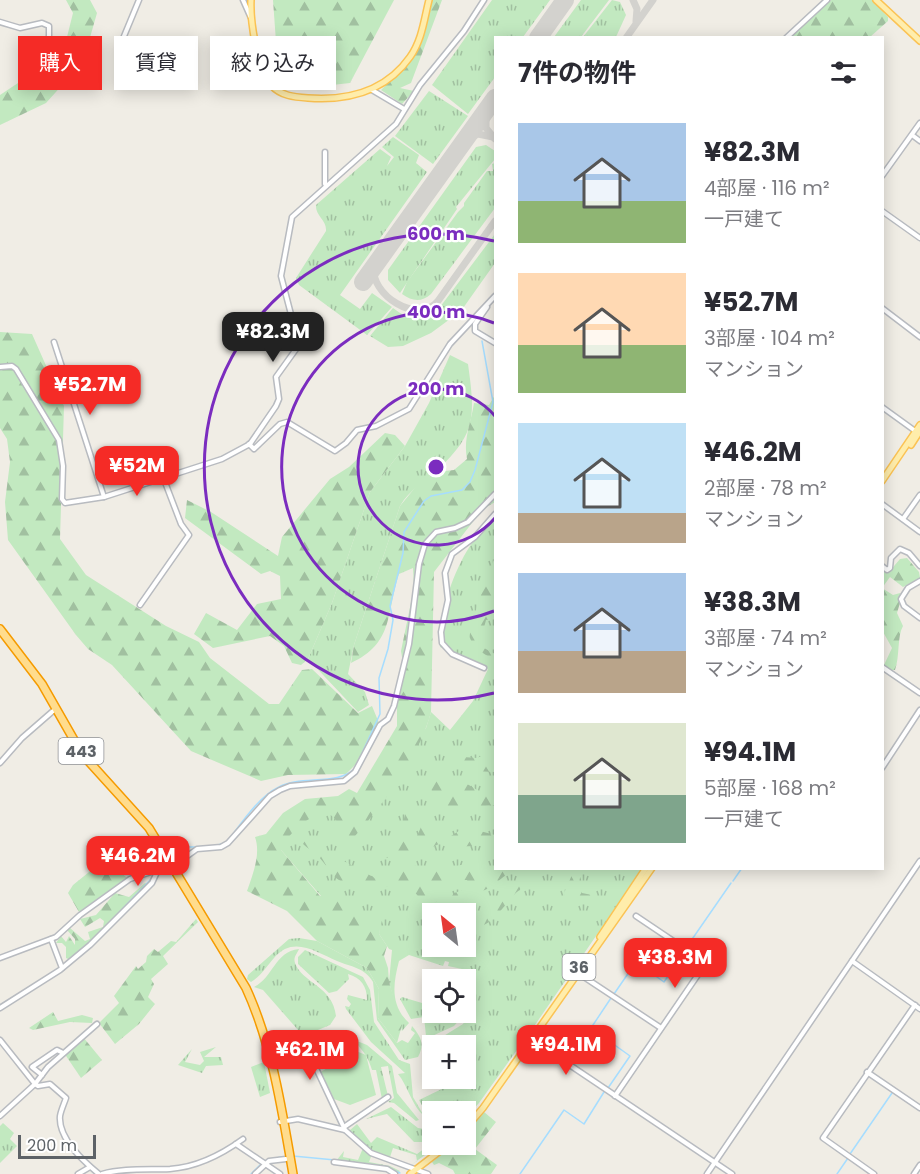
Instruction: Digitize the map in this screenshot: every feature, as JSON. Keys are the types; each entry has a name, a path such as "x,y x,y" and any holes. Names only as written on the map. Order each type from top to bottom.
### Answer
{"highway":[{"name":"443","path":"0,628 42,684 82,754 149,828 243,990 270,1063 291,1174"},
{"name":"443","path":"0,634 29,672 80,755 146,830 170,865"},
{"name":"443","path":"282,1122 286,1160 291,1174"}],"main road":[{"path":"251,0 251,18 264,75 278,92 298,98 335,99 372,90 388,80 411,55 422,33 429,0"},
{"path":"878,0 920,36"},
{"path":"878,0 920,41"},
{"path":"884,484 918,433 920,425"},
{"path":"884,478 918,433"},
{"name":"36","path":"476,1116 645,870"},
{"name":"36","path":"476,1109 530,1039 651,870"},
{"path":"410,1174 431,1155"},
{"path":"405,1174 434,1155"}],"street":[{"path":"124,36 139,0"},
{"path":"243,0 251,18"},
{"path":"0,368 12,366 16,369 59,440 62,450 62,502 104,497 222,459 250,444 276,406 279,399 276,377 299,344 281,276 290,221 325,185 387,133 484,0"},
{"path":"788,36 827,0"},
{"path":"0,22 20,28 42,23 49,26 49,36"},
{"path":"372,90 404,109"},
{"path":"884,173 920,123"},
{"path":"912,135 920,141"},
{"path":"325,152 325,185"},
{"path":"884,212 920,238"},
{"path":"250,444 254,449 280,424 287,422 335,451 346,443 357,430 376,426 409,409 450,344 494,298"},
{"path":"494,298 475,324 476,333 494,342"},
{"path":"884,310 920,337"},
{"path":"54,342 104,497"},
{"path":"884,408 918,433"},
{"path":"140,605 189,535 181,524 163,477"},
{"path":"0,958 51,939 130,879 170,865 197,849 221,847 228,843 270,796 280,790 290,786 344,781 355,772 380,724 388,719 394,706 409,644 419,564 425,544 436,532 455,528 468,522 494,495"},
{"path":"903,519 920,495"},
{"path":"884,505 920,532"},
{"path":"484,668 452,654 442,643 441,632 448,600 445,573 452,554 475,537 494,515"},
{"path":"884,568 887,570 890,568 891,558 900,549 909,553 920,567"},
{"path":"920,581 908,588 901,599 904,606 920,618"},
{"path":"884,668 920,693"},
{"path":"884,764 920,710"},
{"path":"0,763 22,738 53,711"},
{"path":"706,1174 920,861"},
{"path":"0,1008 62,968 111,926 152,883 158,870"},
{"path":"615,1096 706,963 636,916"},
{"path":"51,939 62,968"},
{"path":"852,961 920,1009"},
{"path":"584,976 662,1028"},
{"path":"874,1174 823,1138 915,1005"},
{"path":"0,1116 36,1084 63,1053 97,1024"},
{"path":"530,1039 732,1174"},
{"path":"0,1040 38,1086 50,1084 64,1095 66,1098 60,1118 63,1131 90,1167 100,1174 151,1168 173,1168 214,1159 243,1139"},
{"path":"270,1063 306,1047 344,1129 372,1153 416,1168 426,1174"},
{"path":"42,1075 32,1067 57,1050 60,1049 63,1053"},
{"path":"867,1072 920,1108"},
{"path":"282,1122 298,1119 344,1129 388,1097"},
{"path":"236,1144 280,1174"},
{"path":"255,1174 263,1163 286,1160"},
{"path":"334,1162 387,1169 395,1174"},
{"path":"914,1174 920,1165"},
{"path":"78,1174 90,1167"}],"green space":[{"path":"66,0 90,0 97,13 90,36 67,36 73,13"},
{"path":"273,0 394,0 350,83 336,85 336,36 276,36"},
{"path":"431,0 442,0 411,83 400,88 414,91 402,104 381,90 412,60 422,42"},
{"path":"492,0 550,0 524,36 494,36 494,78 468,114 432,85"},
{"path":"581,0 609,0 582,36 555,36"},
{"path":"612,0 620,2 626,15 616,36 584,36"},
{"path":"831,0 872,0 888,17 888,21 871,36 791,36"},
{"path":"18,83 18,90 58,90 46,103 0,125 0,95"},
{"path":"429,91 468,116 433,164 395,136"},
{"path":"393,137 419,155 416,163 427,172 340,295 360,309 372,293 392,307 367,335 299,285 296,278 326,231 316,205 380,149 391,157 387,166 394,157 382,147"},
{"path":"486,145 494,150 494,160 456,207 457,209 400,293 388,280 388,270 476,147"},
{"path":"494,163 494,209 431,294 424,299 416,300 402,294 407,282 464,206 487,171 493,171 492,164"},
{"path":"494,235 494,264 461,311 431,333 403,346 388,347 370,336 393,308 417,319 434,315"},
{"path":"0,332 32,334 64,406 60,539 86,575 166,626 199,642 210,658 269,704 279,704 302,670 312,669 358,713 372,706 379,723 356,764 346,774 288,775 261,781 191,751 112,665 88,649 76,635 8,540 5,502 10,462 7,439 0,428"},
{"path":"450,355 468,364 472,397 470,423 460,445 450,457 400,506 354,645 348,674 365,692 369,705 358,712 308,659 332,603 370,492 405,446 429,403"},
{"path":"494,397 494,503 482,510 434,572 431,712 419,745 389,794 355,836 344,836 332,816 318,815 310,818 295,830 281,850 320,896 329,896 382,920 379,934 387,946 384,956 402,1025 397,1043 378,1018 379,989 367,968 317,941 287,911 247,891 257,857 255,837 266,834 283,813 305,799 338,796 349,789 357,793 397,726 397,701 404,669 401,651 414,588 413,568 399,574 382,637 365,655 351,663 354,645 400,506 418,484 436,472 454,470 467,459 467,438 474,403 489,405"},
{"path":"385,433 395,435 405,446 370,492 332,603 308,659 301,665 292,663 284,646 270,636 213,648 194,634 206,613 237,630 257,604 281,599 280,576 270,571 261,574 185,518 187,500 211,512 278,556 282,537 330,479 349,467"},
{"path":"494,519 494,870 641,870 476,1106 476,1101 422,1101 422,1106 419,1100 442,1089 476,1089 476,1035 445,1035 464,1023 476,1023 476,969 448,966 449,962 445,961 443,966 409,955 399,961 395,978 396,1002 409,1023 402,1031 389,982 392,950 379,934 380,924 321,896 274,842 325,803 350,829 426,728 431,712 450,730 473,701 488,669 440,647 441,622 448,595 464,557 473,542"},
{"path":"907,558 919,572 920,578 903,587 890,577 884,585 884,571 889,572 900,559"},
{"path":"494,560 494,618 486,620 482,635 484,648 494,653 494,659 477,648 470,638 472,624"},
{"path":"884,589 893,595 900,593 902,596 897,613 903,626 895,670 890,670 884,665 892,648 884,634"},
{"path":"484,755 494,757 494,772 473,771 470,764 461,763 459,760 463,757 477,758"},
{"path":"429,777 459,781 494,798 494,805 467,809 452,808 444,804 430,788 426,787 418,796 412,810 408,824 408,836 415,841 421,827 430,826 445,837 445,841 414,856 386,858 398,840 409,802 420,782"},
{"path":"465,827 494,835 494,845 452,847 451,836"},
{"path":"297,834 312,845 326,847 324,857 329,860 342,860 384,883 388,881 386,876 388,871 411,865 437,870 461,865 494,867 494,870 515,870 489,888 461,898 457,903 451,903 450,899 454,893 470,888 467,880 454,882 436,902 428,903 412,891 403,896 391,886 370,887 338,880 319,857 306,847"},
{"path":"99,864 103,871 116,870 127,878 79,912 68,893 73,885"},
{"path":"574,870 583,870 579,881 582,893 592,895 588,899 565,901 564,893"},
{"path":"145,883 148,885 110,926 70,960 66,958 66,947 62,943 56,943 61,936 66,942 69,936 75,945 75,939 67,930 70,928 85,941 90,939 88,932 103,927 104,921 100,918 85,927 80,919 96,915 115,893 129,897"},
{"path":"515,884 521,885 520,890 495,917 484,925 492,909"},
{"path":"196,919 198,922 163,956 168,964 151,979 154,984 148,997 155,1004 139,1024 115,1044 99,1023 119,1003 114,996 136,966 138,969 146,962 147,956 154,949 158,952 171,941 176,942"},
{"path":"289,939 317,941 367,968 379,989 378,1018 397,1043 402,1040 408,1043 415,1033 411,1030 412,1026 421,1041 418,1057 405,1060 377,1020 373,982 366,973 357,968 297,946 281,951 251,982 247,979 248,975"},
{"path":"299,949 294,959 295,963 304,976 324,991 334,1006 336,1016 330,1025 313,1032 314,1037 305,1038 263,990 254,987 261,983 284,955"},
{"path":"305,950 363,977 370,990 374,1022 399,1060 410,1064 413,1097 422,1114 398,1074 405,1073 371,1042 346,1009 345,1006 349,1007 351,1004 347,999 348,995 367,1000 362,983 348,974 349,979 337,991 329,993 298,964 298,957"},
{"path":"402,997 422,1003 422,1017 411,1019 400,999"},
{"path":"53,1012 58,1021 82,1015 93,1018 92,1023 70,1022 33,1030 29,1028"},
{"path":"425,1023 457,1023 434,1035 426,1035"},
{"path":"348,1030 357,1041 367,1045 392,1066 397,1093 419,1120 416,1121 394,1103 388,1102 394,1098 388,1066 381,1067 388,1096 382,1099 376,1070 372,1070 367,1057"},
{"path":"83,1037 102,1060 81,1078 64,1053"},
{"path":"216,1047 204,1057 221,1057 223,1065 206,1066 202,1073 178,1065 192,1049 185,1062 200,1065 204,1061 200,1052"},
{"path":"356,1051 366,1055 376,1095 350,1105 334,1099 319,1073"},
{"path":"264,1062 270,1093 260,1097 251,1067"},
{"path":"391,1107 418,1128 422,1129 422,1142 414,1142 387,1114 366,1119"},
{"path":"484,1112 496,1122 476,1148 476,1121"},
{"path":"3,1123 14,1133 10,1139 17,1146 0,1163 0,1126"},
{"path":"357,1124 371,1143 377,1137 417,1154 422,1150 422,1155 425,1155 417,1161 416,1155 393,1148 390,1157 373,1151 369,1162 390,1166 400,1171 397,1174 386,1168 336,1161 344,1151 343,1157 358,1160 363,1148 366,1148 349,1131"},
{"path":"476,1150 497,1165 491,1174 455,1174 453,1170 439,1163 434,1165 432,1162 441,1155 476,1155"}],"waterway":[{"path":"357,764 380,714 379,678 388,649 393,620 390,606 403,553 404,532 424,501 431,496 462,490 470,482 475,470 493,402 482,341"},
{"path":"218,845 227,842 244,819 271,791 288,783 339,777 355,768"},
{"path":"175,857 187,847 201,847"},
{"path":"159,872 164,868"},
{"path":"733,881 741,870"},
{"path":"111,921 153,877"},
{"path":"686,948 731,883"},
{"path":"614,994 636,962 664,982 685,951"},
{"path":"52,973 59,968"},
{"path":"0,1005 15,996"},
{"path":"608,1088 630,1056 591,1028 611,998"},
{"path":"520,1174 564,1110 584,1124 604,1092"},
{"path":"850,1154 892,1093"},
{"path":"293,1156 335,1160"},
{"path":"251,1174 264,1161 281,1157"},
{"path":"837,1174 848,1158"},
{"path":"355,1163 386,1167"},
{"path":"390,1169 400,1173"}],"taxiway":[{"path":"633,0 637,9 636,21"},
{"path":"627,36 653,0"},
{"path":"486,110 486,128 494,138"},
{"path":"465,140 478,134 493,137"},
{"path":"374,266 374,277 387,296 408,308 419,310 429,308 438,301 494,222"}],"runway":[{"path":"539,36 565,0"},
{"path":"363,282 494,99"}]}
